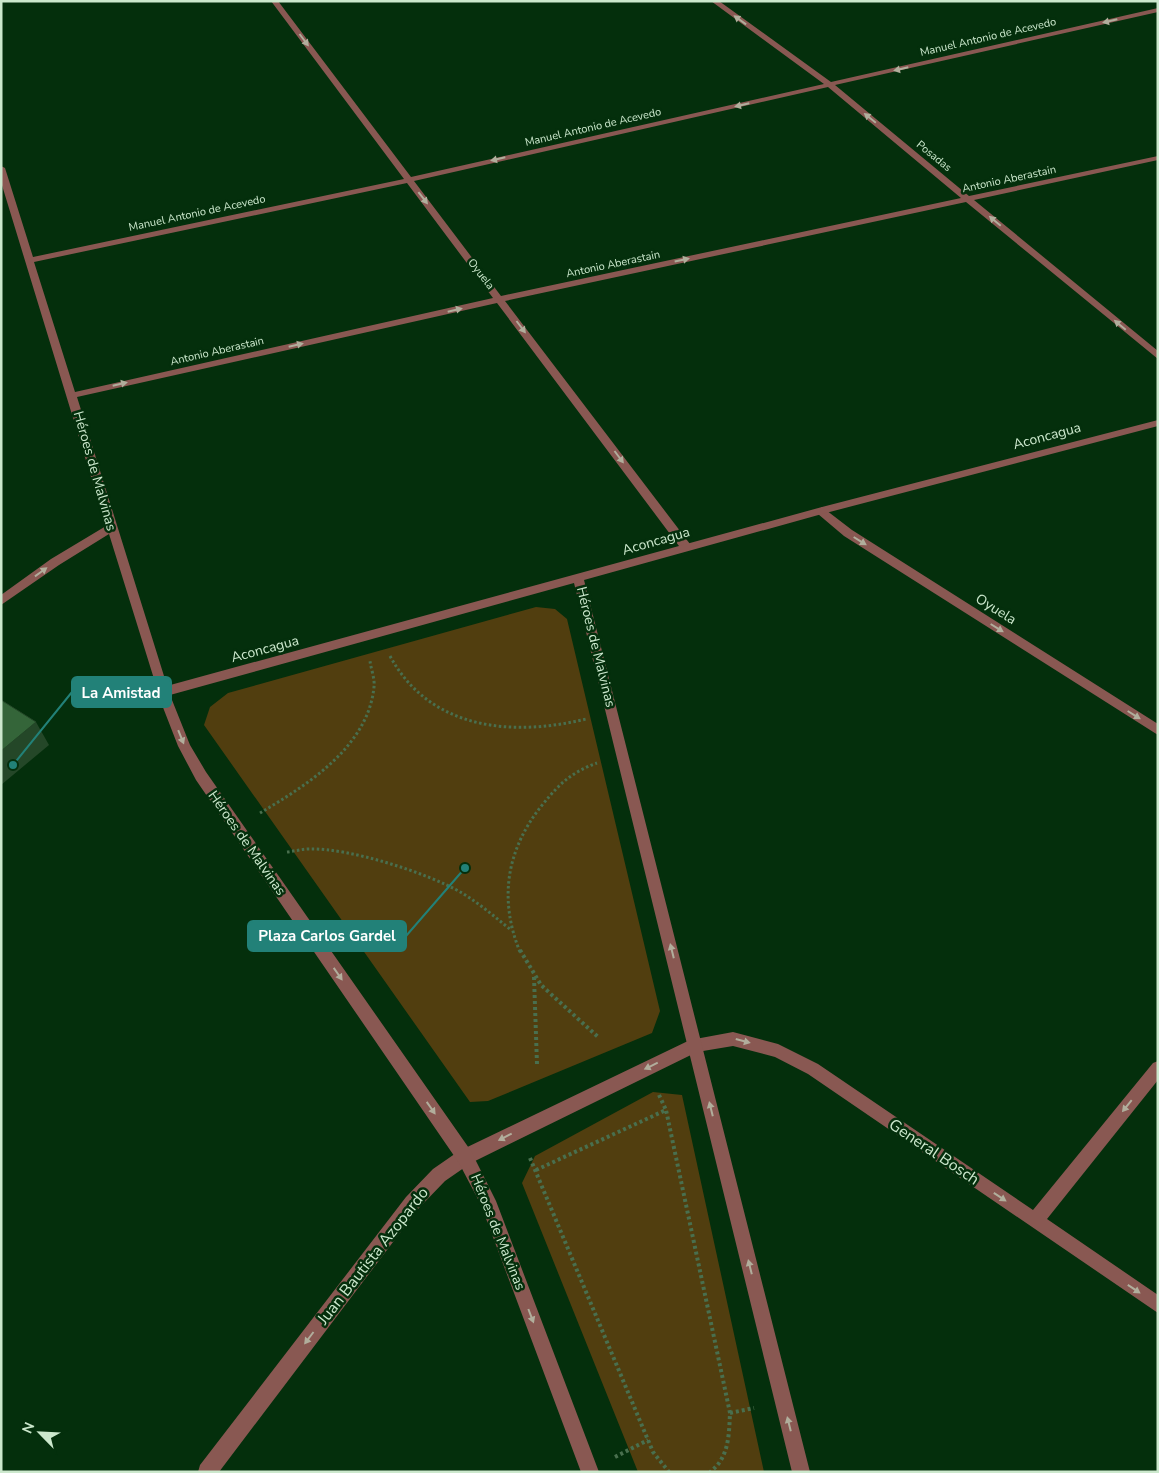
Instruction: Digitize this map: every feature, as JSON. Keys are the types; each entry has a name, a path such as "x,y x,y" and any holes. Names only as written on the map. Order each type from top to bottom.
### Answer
{"street":[{"name":"Oyuela","path":"274,1 686,547"},
{"name":"Posadas","path":"714,1 830,85 1158,356"},
{"name":"Manuel Antonio de Acevedo","path":"31,260 408,180 1158,10"},
{"name":"Antonio Aberastain","path":"73,395 500,299 1158,158"},
{"name":"Héroes de Malvinas","path":"1,168 73,395 111,528 163,692 184,746 200,776 466,1157 488,1201 590,1471"},
{"name":"Aconcagua","path":"163,692 686,547 1158,423"},
{"name":"Oyuela","path":"822,511 848,533 1158,730"},
{"path":"1,601 55,562 111,528"},
{"name":"Héroes de Malvinas","path":"578,578 801,1472"},
{"name":"General Bosch","path":"695,1045 733,1039 778,1051 813,1069 1158,1305"},
{"name":"Juan Bautista Azopardo","path":"208,1472 412,1203 439,1175 466,1157 695,1045"},
{"path":"1035,1221 1158,1068"}],"path":[{"path":"381,632 391,660 405,682 427,700 456,716 489,726 524,729 561,725 612,712"},
{"path":"234,824 284,800 325,770 350,744 366,715 374,691 373,668 362,638"},
{"path":"598,1037 560,1004 534,976 512,931 509,892 513,855 530,822 551,793 578,770 622,755"},
{"path":"259,860 278,853 314,848 358,857 419,875 454,888 486,908 512,931"},
{"path":"534,976 537,1064"},
{"path":"670,1472 653,1452 536,1170 666,1110 730,1413 729,1442 716,1469 710,1472"},
{"path":"590,1471 648,1440"}],"shaded area":[{"path":"536,607 555,609 567,619 660,1011 652,1033 488,1101 470,1102 204,725 210,707 228,693"},
{"path":"653,1092 682,1095 764,1472 638,1472 522,1183 535,1156"}],"building":[{"path":"1,700 36,722 1,751"}],"place":[{"name":"La Amistad","path":"13,765"},
{"name":"Plaza Carlos Gardel","path":"465,868"}]}
